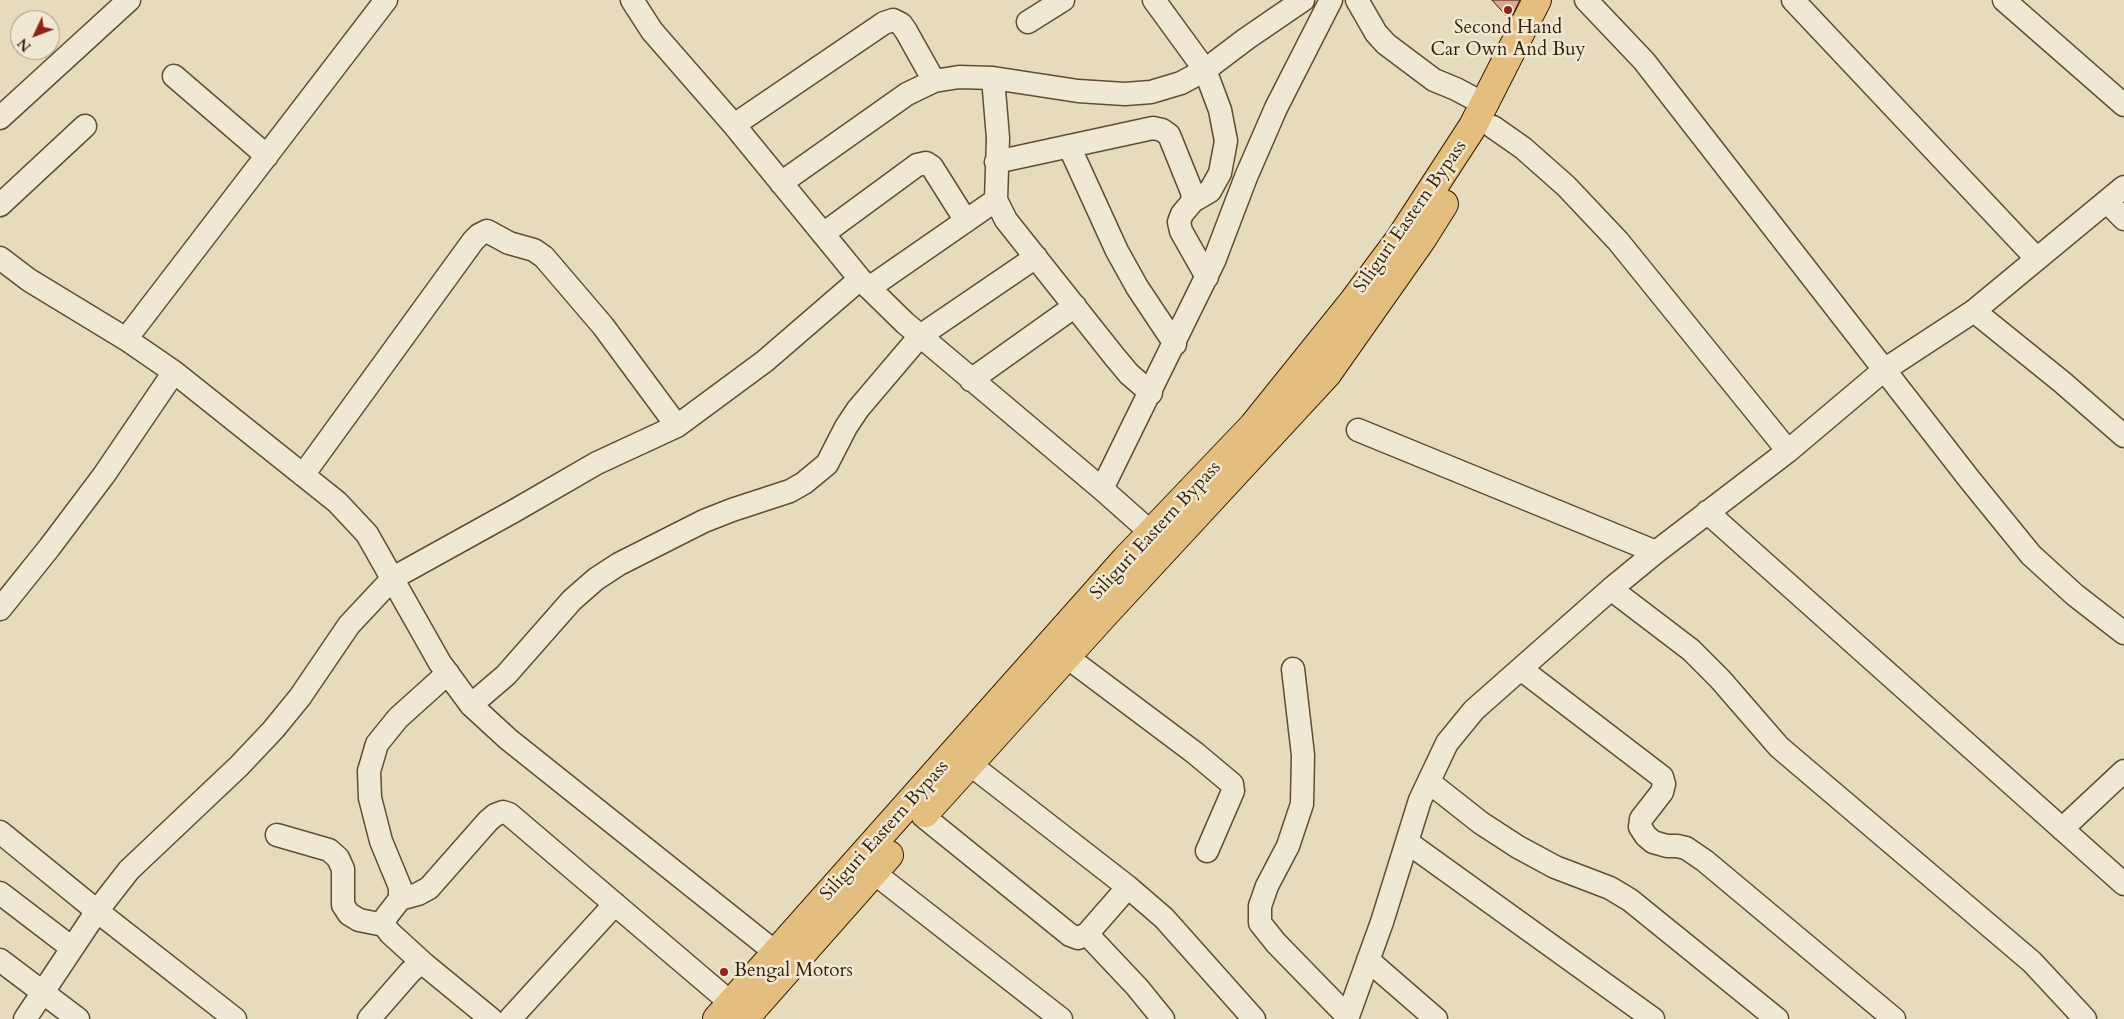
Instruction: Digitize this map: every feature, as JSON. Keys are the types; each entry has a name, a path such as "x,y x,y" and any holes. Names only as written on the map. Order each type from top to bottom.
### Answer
{"main road":[{"name":"Siliguri Eastern Bypass","path":"783,959 874,872 1067,657 1160,541 1258,435 1422,239 1460,176 1489,116 1537,0"},
{"name":"Siliguri Eastern Bypass","path":"1489,116 1509,89 1556,0"},
{"name":"Siliguri Eastern Bypass","path":"731,1014 783,959 1125,560 1160,541"}],"street":[{"path":"0,118 129,0"},
{"path":"126,339 386,0"},
{"path":"632,0 652,31 734,125 865,284 920,336 1102,489 1160,541"},
{"path":"1028,22 1063,0"},
{"path":"1154,0 1205,70 1220,110 1226,141 1220,173 1210,191 1192,201 1182,214 1179,222 1181,231 1207,277"},
{"path":"782,183 907,94 934,81 959,77 993,78 1078,91 1125,94 1151,92 1181,83 1205,70 1303,0"},
{"path":"1102,489 1176,344 1207,277 1276,108 1331,0"},
{"path":"1357,0 1376,33 1386,44 1434,80 1456,88 1566,186 1618,241 1788,452"},
{"path":"1586,0 1644,61 1884,370 2030,554 2075,595 2124,633"},
{"path":"1793,0 2036,259"},
{"path":"2004,0 2124,105"},
{"path":"734,125 884,23 893,20 901,24 906,30 934,81"},
{"path":"174,76 267,156"},
{"path":"993,78 998,138 996,200 1006,220 1129,374 1151,393"},
{"path":"0,205 85,126"},
{"path":"996,162 1154,128 1162,130 1169,135 1192,192 1192,201"},
{"path":"1069,146 1117,252 1137,287 1176,344"},
{"path":"823,234 917,165 926,163 932,167 966,221"},
{"path":"1293,669 1303,755 1302,804 1288,846 1267,886 1260,906 1260,923 1276,943 1348,1018 1420,800 1447,743 1474,710 1611,589 1656,552 1788,452 1884,370 1974,311 2124,187"},
{"path":"25,1019 97,911 129,870 239,766 273,730 300,697 349,625 393,578 596,463 677,426 865,284 996,200"},
{"path":"2107,202 2124,219"},
{"path":"303,475 473,241 479,234 487,231 509,243 534,250 544,257 603,326 677,426"},
{"path":"471,705 506,675 572,600 596,579 620,564 704,521 790,491 804,483 827,464 846,427 858,409 920,336 1036,257"},
{"path":"0,258 29,280 126,339 174,372 337,502 367,534 444,668"},
{"path":"971,380 1075,306"},
{"path":"1974,311 2062,382 2124,436"},
{"path":"0,609 50,548 104,476 174,372"},
{"path":"1358,430 1656,552"},
{"path":"1707,512 2124,884"},
{"path":"1611,589 1691,650 1720,679 1779,747 2032,962 2085,1019"},
{"path":"417,622 444,668 471,705 508,739 783,959"},
{"path":"1067,657 1195,753 1232,784 1233,791 1207,851"},
{"path":"400,899 400,887 381,841 370,798 369,771 377,744 444,668"},
{"path":"1521,669 1662,777 1664,784 1662,792 1641,819 1640,827 1646,836 1653,842 1686,848 1705,861 1894,1019"},
{"path":"971,765 1128,887 1164,918 1254,1019"},
{"path":"2062,829 2124,771"},
{"path":"1428,782 1481,823 1518,847 1555,867 1610,888 1630,900 1778,1019"},
{"path":"384,925 386,917 400,899 418,894 429,888 488,821 495,815 503,812 509,814 615,904 731,1014"},
{"path":"923,816 1070,935 1078,938 1087,934 1128,887"},
{"path":"0,832 235,1019"},
{"path":"277,836 329,850 338,858 343,869 343,905 349,914 359,920 384,925 390,933 424,964 492,1019"},
{"path":"1407,842 1646,1017"},
{"path":"874,872 1061,1019"},
{"path":"0,893 72,948"},
{"path":"510,1019 615,904"},
{"path":"1087,934 1163,1019"},
{"path":"0,960 78,1019"},
{"path":"1368,960 1436,1019"},
{"path":"369,1019 410,972 417,966 424,964"}],"building":[{"name":"Second Hand Car Own And Buy","path":"1492,0 1520,0 1510,20"}],"place":[{"name":"Second Hand Car Own And Buy","path":"1508,10"},
{"name":"Bengal Motors","path":"724,972"}]}
